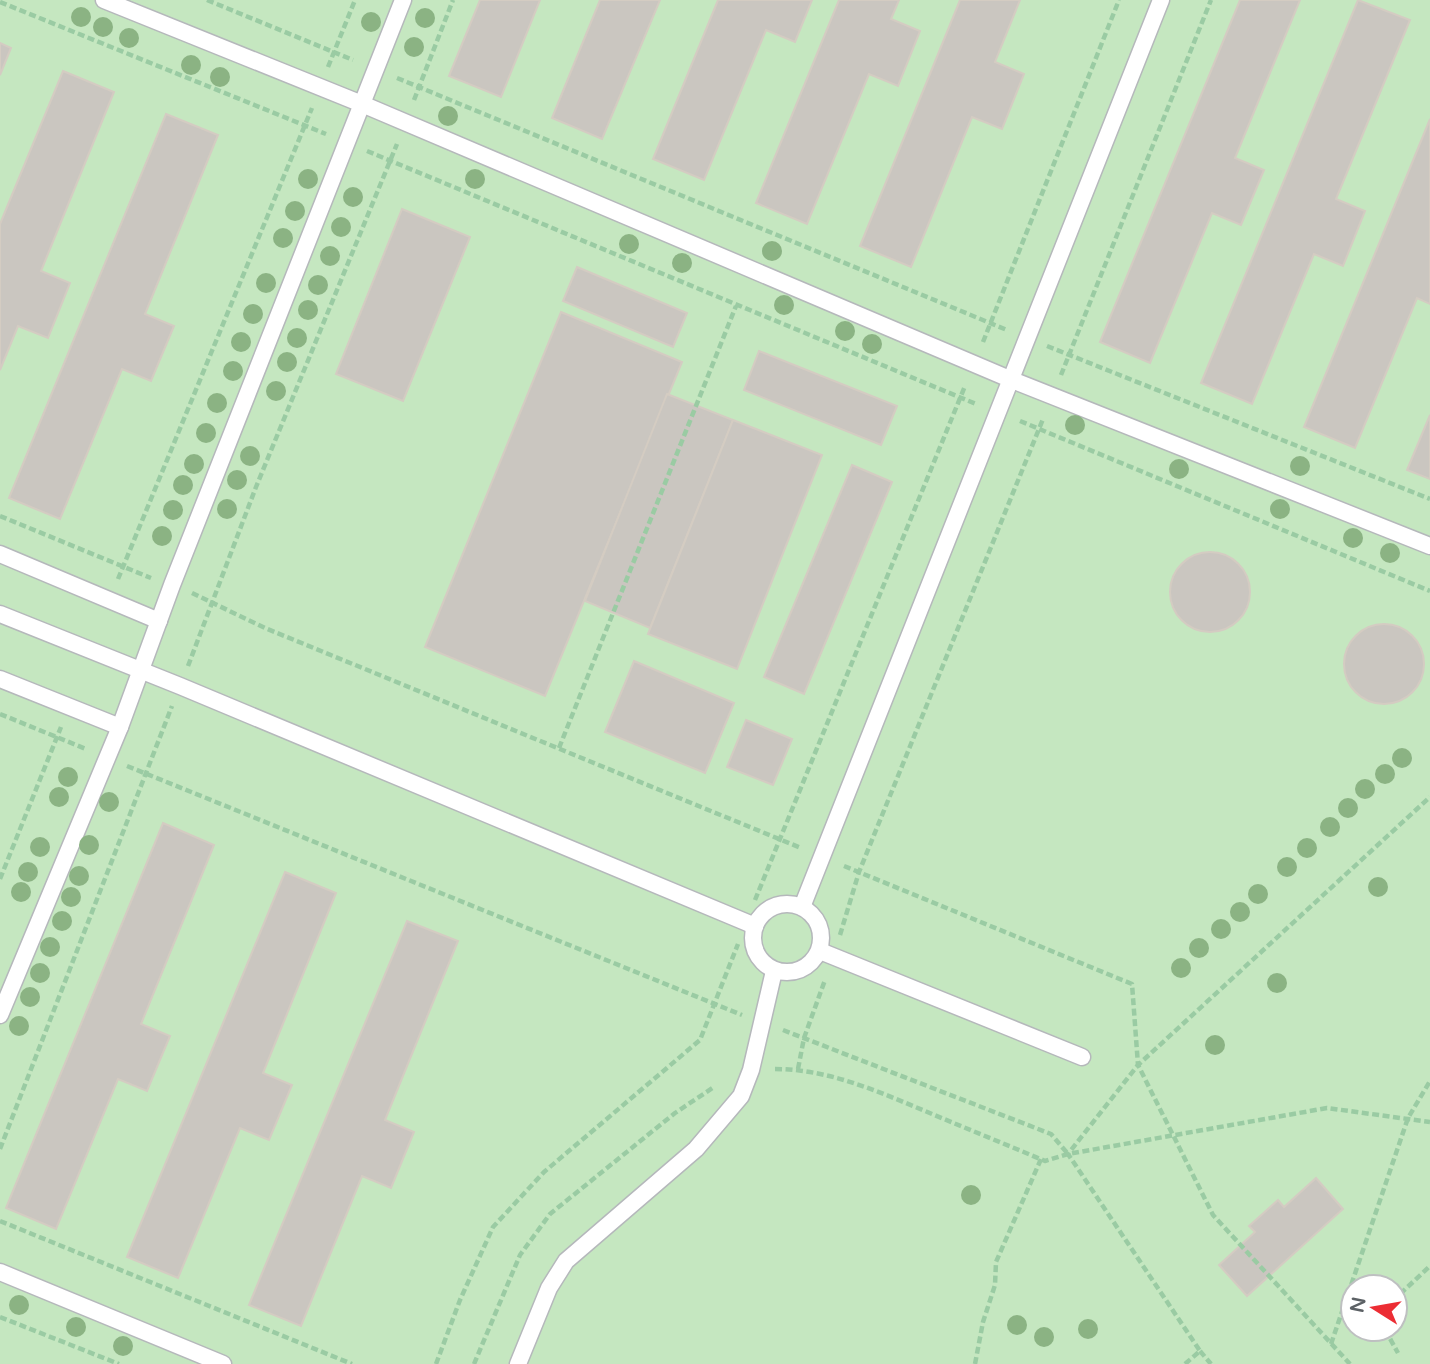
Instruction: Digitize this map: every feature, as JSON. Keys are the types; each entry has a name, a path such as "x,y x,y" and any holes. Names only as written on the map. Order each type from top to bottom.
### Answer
{"lane":[{"path":"104,0 362,103 1012,380 1430,546"},
{"path":"0,1015 120,727 172,586 404,0"},
{"path":"802,907 1161,0"},
{"path":"0,554 159,621"},
{"path":"0,614 180,686 751,924"},
{"path":"0,679 120,727"},
{"path":"751,924 769,909 791,904 802,907 817,921 827,954"},
{"path":"751,924 754,947 766,965 775,971 796,972 827,954 1082,1057"},
{"path":"517,1364 549,1289 566,1261 696,1149 741,1096 751,1070 775,971"},
{"path":"0,1272 223,1364"}],"path":[{"path":"207,0 1028,339 1430,499"},
{"path":"112,599 122,567 355,0"},
{"path":"0,1149 214,602 256,487 406,122 453,0"},
{"path":"436,1364 460,1300 493,1227 544,1172 699,1040 751,924 779,839 992,324 1119,0"},
{"path":"798,1069 827,954 1211,0"},
{"path":"0,2 346,142 736,306 1430,591"},
{"path":"559,748 736,306"},
{"path":"0,516 214,602 265,628 1132,984 1138,1065 1171,1136 1213,1215 1350,1364"},
{"path":"0,879 70,707"},
{"path":"0,715 762,1023 1051,1134 1068,1154 1211,1364"},
{"path":"1068,1154 1138,1065 1430,797"},
{"path":"474,1364 520,1255 550,1214 675,1113 724,1081 751,1070 798,1069 824,1074 878,1092 1045,1161 1068,1154 1327,1108 1430,1122"},
{"path":"1331,1344 1408,1118 1430,1081"},
{"path":"975,1364 983,1322 995,1285 996,1262 1041,1159"},
{"path":"0,1221 352,1364"},
{"path":"1409,1286 1430,1266"},
{"path":"0,1317 119,1364"},
{"path":"1392,1343 1398,1353"},
{"path":"1185,1364 1200,1351"}],"green space":[{"path":"0,0 1430,0 1430,1364 0,1364"}],"building":[{"path":"480,0 540,0 501,97 449,76"},
{"path":"600,0 660,0 602,139 552,118"},
{"path":"718,0 812,0 795,42 766,30 704,180 653,159"},
{"path":"839,0 899,0 891,19 920,31 898,86 869,74 807,224 756,203"},
{"path":"960,0 1020,0 995,62 1024,74 1002,129 972,117 911,267 860,246"},
{"path":"1240,0 1300,0 1235,158 1264,170 1241,225 1212,213 1150,363 1100,342"},
{"path":"1358,0 1410,20 1336,199 1365,211 1343,266 1314,254 1252,404 1201,383"},
{"path":"0,43 11,48 0,75"},
{"path":"63,71 114,92 41,271 70,283 48,338 18,326 0,370 0,224"},
{"path":"166,114 218,135 145,314 174,326 151,381 122,369 60,519 9,498"},
{"path":"1430,119 1430,304 1417,298 1355,448 1304,427"},
{"path":"402,209 470,237 403,401 336,374"},
{"path":"577,267 687,313 673,347 563,301"},
{"path":"561,312 682,362 545,696 425,647"},
{"path":"759,351 897,406 881,445 744,390"},
{"path":"667,394 733,420 650,628 585,601"},
{"path":"1430,415 1430,479 1407,470"},
{"path":"733,420 822,455 737,669 648,634"},
{"path":"852,465 892,482 804,694 764,677"},
{"path":"1210,552 1225,555 1238,564 1247,577 1250,592 1247,607 1238,620 1225,629 1210,632 1195,629 1182,620 1173,607 1170,592 1173,577 1182,564 1195,555"},
{"path":"1384,624 1399,627 1412,636 1421,649 1424,664 1421,679 1412,692 1399,701 1384,704 1369,701 1356,692 1347,679 1344,664 1347,649 1356,636 1369,627"},
{"path":"634,661 734,703 705,773 605,732"},
{"path":"746,720 792,739 773,785 727,767"},
{"path":"163,823 214,845 141,1024 170,1036 147,1091 118,1079 56,1229 6,1208"},
{"path":"285,872 336,893 263,1073 292,1085 269,1140 240,1128 178,1278 127,1257"},
{"path":"407,921 458,941 385,1120 414,1132 391,1188 362,1176 301,1326 249,1305"},
{"path":"1316,1178 1343,1209 1247,1296 1219,1265 1255,1232 1249,1226 1278,1200 1284,1207"}]}
